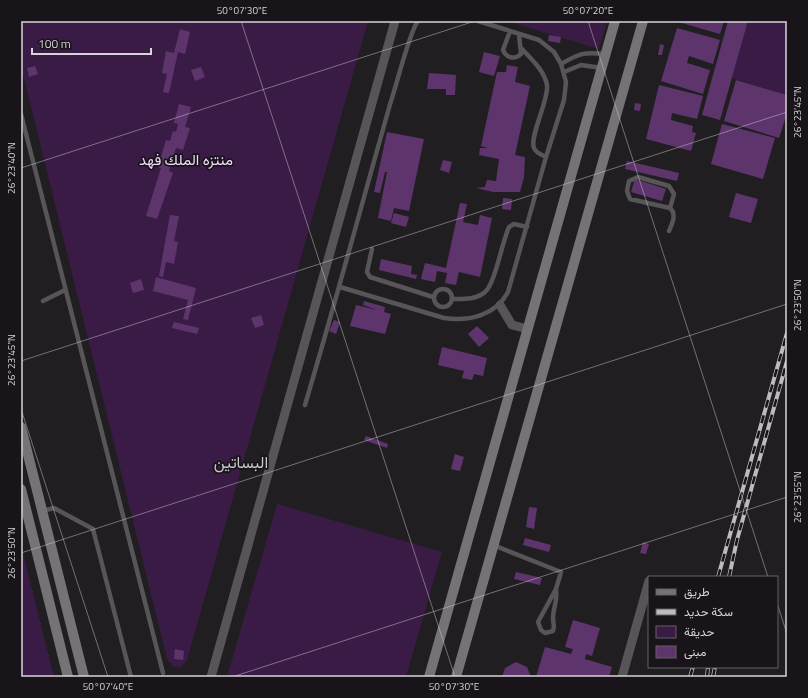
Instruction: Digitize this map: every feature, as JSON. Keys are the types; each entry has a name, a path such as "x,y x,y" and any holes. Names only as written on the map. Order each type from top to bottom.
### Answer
{"street":[{"path":"211,677 395,21"},
{"path":"429,677 615,21"},
{"path":"456,677 643,21"},
{"path":"500,305 512,325 528,329"},
{"path":"21,427 84,677"},
{"path":"21,489 68,677"},
{"path":"28,515 42,511"},
{"path":"622,677 648,585"}],"lane":[{"path":"305,405 396,87 418,21"},
{"path":"340,287 444,318 458,320 474,318 500,305 508,292 546,157 564,100 566,82 561,64 554,52 539,40 478,21"},
{"path":"510,32 503,46 505,53 507,56 514,57 521,54 522,50"},
{"path":"519,34 522,50 541,70 546,82 546,94 533,144 536,152 546,157"},
{"path":"561,64 587,52 606,54"},
{"path":"564,72 581,65 602,68"},
{"path":"21,114 163,673"},
{"path":"670,208 630,198 627,191 629,181 638,177 669,186 674,194 670,208 674,215 670,231"},
{"path":"452,299 469,299 486,292 491,283 509,227 514,224 527,227"},
{"path":"372,249 367,272 370,277 433,297"},
{"path":"442,289 450,292 452,299 451,304 443,308 436,305 433,297 438,290 442,289"},
{"path":"43,301 65,290"},
{"path":"42,511 54,508 93,529 131,677"},
{"path":"493,545 561,572 556,589 538,622 541,630 545,633 553,630 554,628 553,617 558,600 556,589"}],"green space":[{"name":"منتزه الملك فهد","path":"21,21 368,21 187,660 181,667 174,667 167,659 21,66"},
{"path":"506,21 607,21 599,49"},
{"path":"748,21 787,21 787,95 732,78"},
{"path":"277,504 442,552 406,677 227,677"},
{"path":"21,545 54,677 21,677"}],"building":[{"path":"675,21 724,21 720,34"},
{"path":"728,21 748,21 720,120 702,115"},
{"path":"677,28 720,40 713,64 689,56 687,63 710,70 703,94 661,81"},
{"path":"180,29 190,32 185,54 178,52 169,93 163,92 167,74 162,73 166,51 174,53"},
{"path":"549,35 561,37 560,43 548,41"},
{"path":"660,44 664,45 662,55 658,55"},
{"path":"484,52 500,56 494,76 479,72"},
{"path":"507,65 518,67 515,82 530,86 515,155 525,157 524,177 520,192 493,192 476,188 485,187 487,180 496,181 499,159 479,155 480,148 488,148 481,146 497,72 506,72"},
{"path":"35,66 38,74 29,77 27,68"},
{"path":"201,67 205,77 195,81 191,70"},
{"path":"429,73 456,75 455,95 446,95 446,89 427,89"},
{"path":"736,80 787,95 787,113 779,138 724,121"},
{"path":"659,85 703,96 697,119 672,113 671,120 693,126 692,132 696,133 691,151 646,139"},
{"path":"635,103 641,104 640,111 634,110"},
{"path":"179,104 191,107 185,127 190,128 183,150 176,148 169,171 173,173 157,219 146,216 161,168 158,167 166,140 170,141 173,131 176,132 178,124 174,123"},
{"path":"722,124 775,138 763,179 711,164"},
{"path":"387,132 424,139 409,211 394,208 391,221 378,218 387,172 385,172 380,193 374,192"},
{"path":"443,160 452,162 449,173 440,170"},
{"path":"627,161 679,173 677,181 625,169"},
{"path":"635,179 666,189 662,201 631,192"},
{"path":"736,193 758,199 751,223 729,217"},
{"path":"503,198 512,199 511,210 502,209"},
{"path":"460,203 467,204 463,222 478,225 480,215 492,218 480,277 459,272 456,285 445,283 447,273 437,271 435,282 421,279 425,263 446,268"},
{"path":"394,213 409,217 406,227 391,223"},
{"path":"170,215 179,216 174,241 178,242 174,264 166,262 163,277 159,276"},
{"path":"381,259 412,266 411,274 417,275 416,279 379,270"},
{"path":"156,277 196,288 188,320 183,319 188,300 153,291"},
{"path":"141,279 144,290 133,293 130,283"},
{"path":"364,301 385,307 384,312 391,314 385,334 350,326 356,305 377,310 363,305"},
{"path":"261,315 264,325 255,328 251,318"},
{"path":"334,320 340,322 336,334 329,331"},
{"path":"174,322 199,328 197,334 172,328"},
{"path":"477,326 489,338 479,347 468,334"},
{"path":"442,347 487,358 483,376 474,374 472,380 462,378 464,371 438,365"},
{"path":"366,436 388,444 387,448 364,440"},
{"path":"455,454 464,457 460,471 451,469"},
{"path":"529,507 537,508 534,529 526,527"},
{"path":"525,538 551,545 549,552 523,545"},
{"path":"643,542 649,544 646,554 640,553"},
{"path":"516,572 542,578 540,585 514,579"},
{"path":"573,620 600,628 592,656 586,654 585,659 612,667 609,677 536,677 545,647 571,654 573,649 565,647"},
{"path":"175,649 184,651 183,660 174,659"},
{"path":"516,662 527,667 531,677 502,677 505,668"}],"railway":[{"path":"718,576 787,333"},
{"path":"729,576 737,540 787,361"},
{"path":"690,677 693,668"},
{"path":"707,677 708,668"},
{"path":"713,677 715,668"}],"district":[{"name":"البساتين","path":"241,462"}]}
